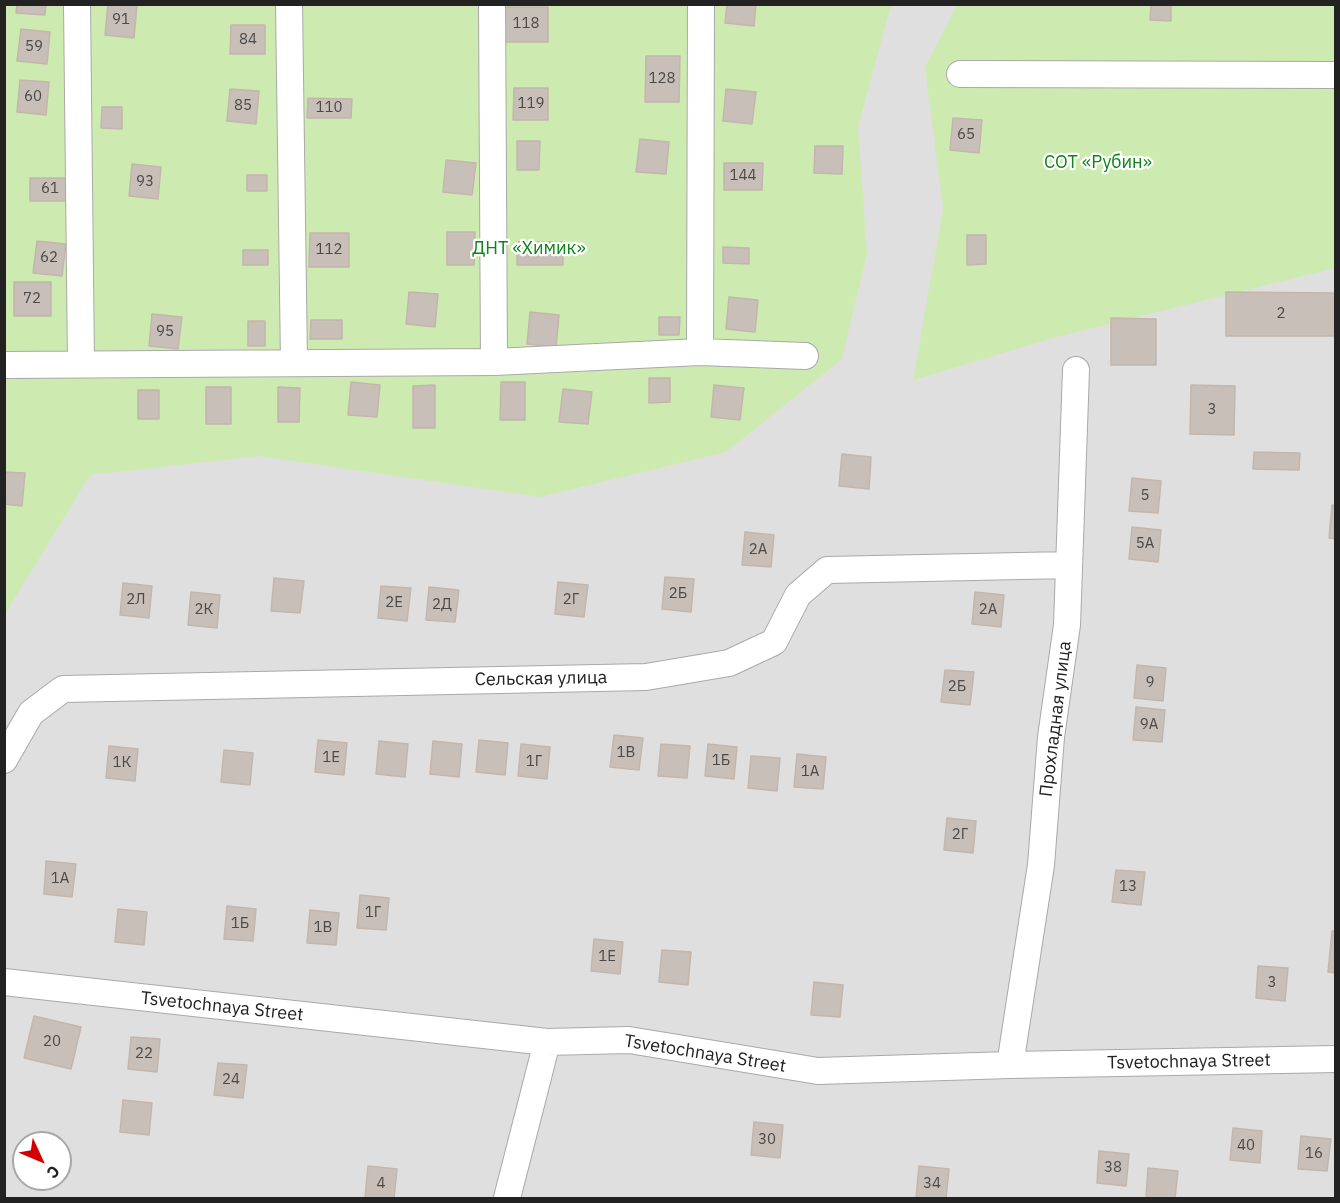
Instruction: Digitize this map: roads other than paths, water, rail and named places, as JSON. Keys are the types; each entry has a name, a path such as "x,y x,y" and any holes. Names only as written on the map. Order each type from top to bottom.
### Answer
{"street":[{"path":"77,4 81,364"},
{"path":"289,4 294,363"},
{"path":"492,4 494,362"},
{"path":"700,352 701,4"},
{"path":"960,74 1335,75"},
{"path":"4,365 494,362 700,352 805,356"},
{"name":"Прохладная улица","path":"1010,1065 1041,865 1051,737 1067,625 1076,370"},
{"name":"Сельская улица","path":"4,760 31,713 63,689 646,677 729,663 774,642 798,595 826,570 1069,565"},
{"name":"Tsvetochnaya Street","path":"4,982 547,1042 629,1040 818,1071 1335,1059"},
{"path":"507,1198 547,1042"}],"park label":[{"name":"СОТ «Рубин»","path":"1098,163"},
{"name":"ДНТ «Химик»","path":"529,249"}]}
